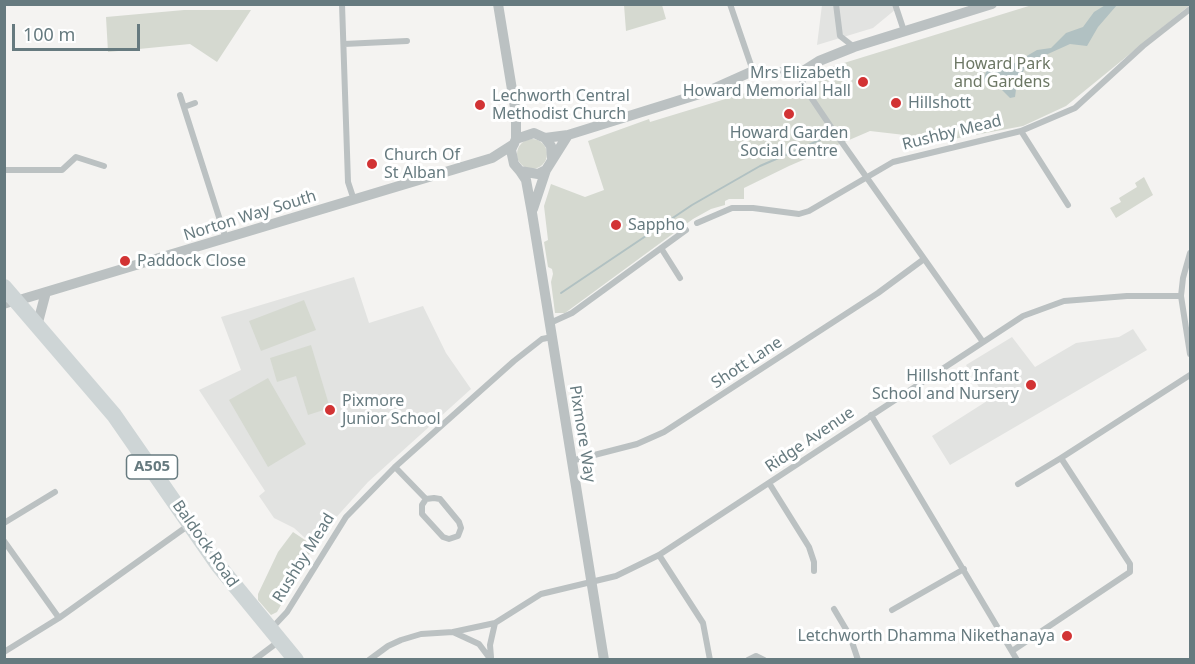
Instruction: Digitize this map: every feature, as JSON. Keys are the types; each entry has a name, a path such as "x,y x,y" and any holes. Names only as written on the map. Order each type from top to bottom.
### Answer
{"main road":[{"name":"Baldock Road","path":"4,287 10,304 37,326 128,433 190,525 274,635 296,660"}],"street":[{"path":"342,4 348,182 354,200"},
{"path":"498,4 516,114 515,142 511,156 517,168"},
{"path":"730,4 753,71"},
{"path":"836,4 840,36 854,47"},
{"path":"895,4 904,31"},
{"path":"545,138 568,135 706,92 753,71 800,74 819,61 854,47 992,4"},
{"name":"Rushby Mead","path":"697,223 732,208 753,208 799,214 867,179 882,167 905,158 1021,131 1076,108 1143,46 1191,9"},
{"path":"344,44 407,41"},
{"path":"800,74 804,87 983,342"},
{"path":"180,94 227,239"},
{"path":"184,107 195,103"},
{"path":"516,114 522,124 545,138 551,146 552,158"},
{"path":"1021,131 1068,205"},
{"path":"515,142 534,133"},
{"path":"492,158 506,160 532,175 546,170 568,135"},
{"name":"Norton Way South","path":"10,304 492,158 515,142"},
{"path":"4,170 62,170 76,157 104,166"},
{"name":"Pixmore Way","path":"517,168 526,180 532,213 604,660"},
{"name":"Pixmore Way","path":"532,213 546,170"},
{"path":"550,322 572,313 686,230"},
{"path":"661,248 680,278"},
{"path":"1190,350 1180,296 1182,278 1191,253"},
{"name":"Shott Lane","path":"571,461 637,444 664,432 878,293 924,260"},
{"path":"37,326 46,292"},
{"name":"Ridge Avenue","path":"495,623 541,594 591,580 616,576 660,555 1023,316 1054,304 1109,297 1180,296"},
{"name":"Rushby Mead","path":"254,660 274,635 346,517 395,467 514,361 542,339 552,337"},
{"path":"1018,484 1191,375"},
{"path":"871,415 1017,660"},
{"path":"1012,651 1130,572 1130,564 1061,458"},
{"path":"395,467 426,499 440,499 459,522 461,528 458,536 449,539 443,537 422,514 422,505 426,499"},
{"path":"769,483 809,547 814,562 814,571"},
{"path":"4,523 55,492"},
{"path":"4,652 59,618 190,525"},
{"path":"4,541 59,618"},
{"path":"660,555 703,623 710,660"},
{"path":"892,610 964,569"},
{"path":"834,609 850,636 858,660"},
{"path":"369,660 388,645 421,634 453,632 495,623 490,645 491,659"},
{"path":"453,632 479,644 491,659"},
{"path":"748,660 756,656 764,660"}],"shaded area":[{"path":"1107,4 1117,5 1098,27 1087,46 1070,44 1028,63 1017,82 1015,97 1010,98 1002,90 990,87 983,81 987,69 1013,64 1037,50 1051,48 1066,33 1083,27 1094,12"},
{"path":"822,5 895,5 896,9 873,28 817,45"},
{"name":"Pixmore Junior School","path":"354,277 369,323 423,306 446,353 471,389 368,482 314,546 294,528 274,518 259,496 265,491 199,390 241,370 221,317"},
{"name":"Hillshott Infant School and Nursery","path":"1133,329 1147,350 950,465 932,436 987,401 966,365 1012,337 1035,367 1076,343 1119,337"}],"green space":[{"path":"624,5 662,5 666,19 626,31"},
{"name":"Howard Park and Gardens","path":"1032,5 1190,5 1066,106 1023,126 948,140 870,131 744,188 744,199 729,199 725,201 725,205 711,209 693,219 565,313 555,313 551,282 553,274 552,269 548,267 544,242 548,240 544,206 551,184 585,197 604,190 588,141 649,119 650,122 768,86 790,89 797,97 817,88 819,78 831,67"},
{"path":"184,10 251,10 217,62 190,44 108,52 106,17"},
{"path":"532,139 543,143 547,154 543,165 532,169 521,165 517,154 521,143"},
{"path":"1144,177 1153,195 1116,218 1110,208 1121,202 1119,198 1137,187 1135,183"},
{"path":"304,300 316,330 261,351 249,321"},
{"path":"311,345 330,408 308,415 296,376 277,382 270,358"},
{"path":"268,378 306,444 268,467 229,400"},
{"path":"293,532 314,546 277,612 271,615 258,600 258,594 278,552"}],"waterway":[{"path":"561,293 692,205 760,166 820,140"}],"place":[{"name":"Mrs Elizabeth Howard Memorial Hall","path":"863,82"},
{"name":"Hillshott","path":"896,103"},
{"name":"Lechworth Central Methodist Church","path":"480,105"},
{"name":"Howard Garden Social Centre","path":"789,114"},
{"name":"Church Of St Alban","path":"372,164"},
{"name":"Sappho","path":"616,225"},
{"name":"Paddock Close","path":"125,261"},
{"name":"Hillshott Infant School and Nursery","path":"1031,385"},
{"name":"Pixmore Junior School","path":"330,410"},
{"name":"Letchworth Dhamma Nikethanaya","path":"1067,636"}]}
